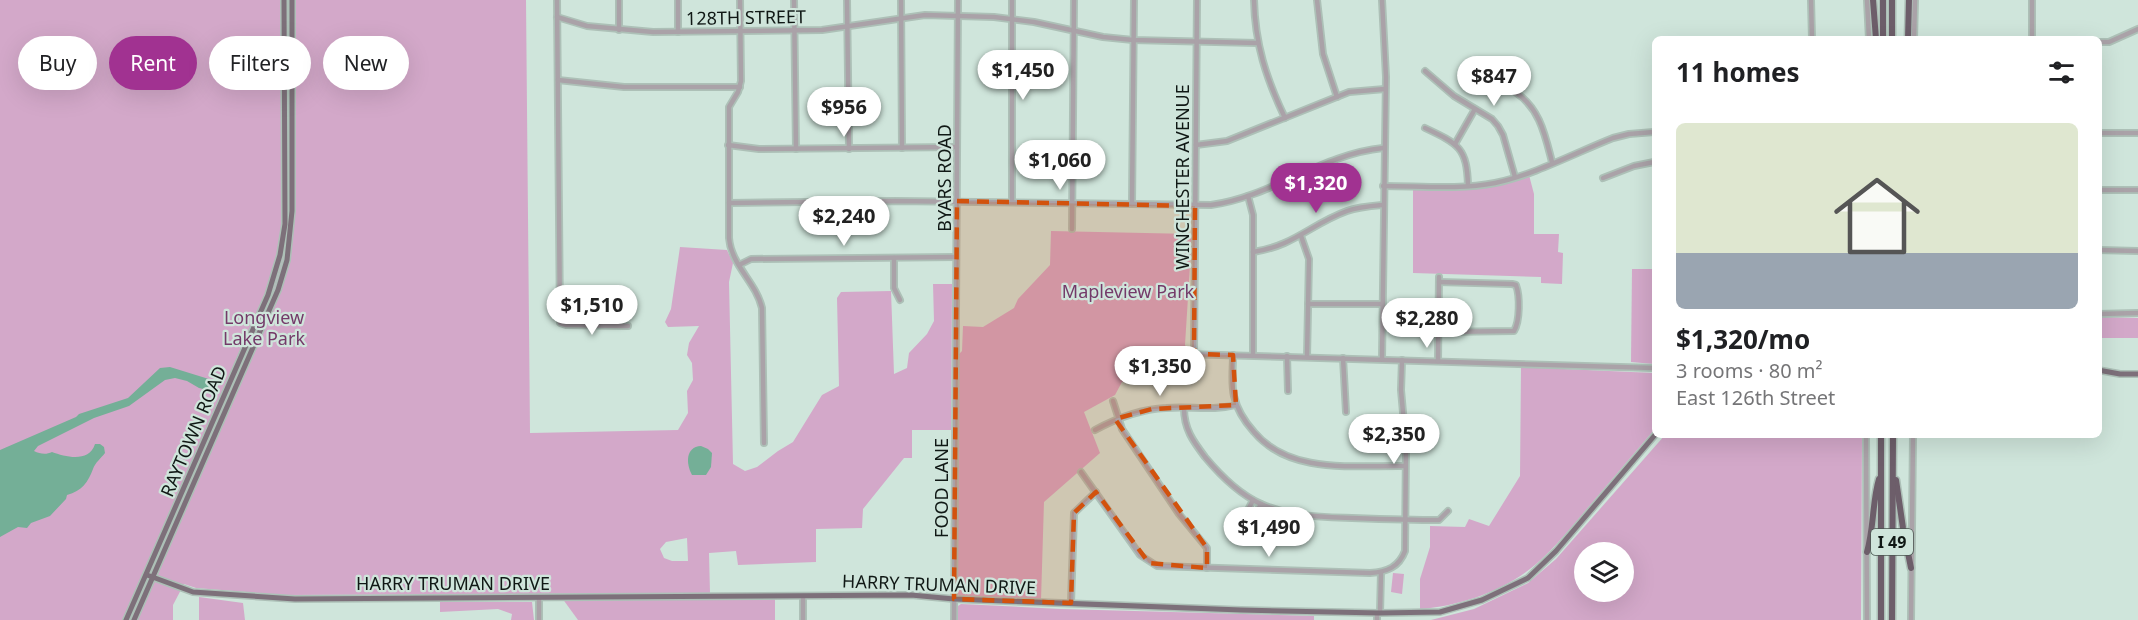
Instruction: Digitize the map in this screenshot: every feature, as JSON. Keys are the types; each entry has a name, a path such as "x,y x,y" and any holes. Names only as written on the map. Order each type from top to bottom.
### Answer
{"highway":[{"path":"1873,0 1876,36"},
{"path":"1883,0 1883,36"},
{"path":"1892,0 1892,36"},
{"path":"1908,36 1909,0"},
{"name":"I 49","path":"1881,438 1881,620"},
{"name":"I 49","path":"1892,620 1893,438"},
{"path":"1893,464 1911,568"},
{"path":"1867,552 1871,539 1875,491 1881,470"}],"main road":[{"name":"RAYTOWN ROAD","path":"126,620 268,295 280,255 285,225 284,0"},
{"name":"RAYTOWN ROAD","path":"134,620 278,290 287,260 292,211 292,0"},
{"path":"2102,371 2138,374"},
{"name":"HARRY TRUMAN DRIVE","path":"147,575 193,592 275,598 911,595 954,599 1380,616 1440,612 1482,600 1528,578 1556,551 1652,438"}],"street":[{"path":"557,0 560,323 628,326"},
{"path":"619,0 620,30"},
{"path":"678,0 678,32"},
{"path":"740,0 740,87 729,107 729,245 732,254 757,292 762,308 764,443"},
{"path":"794,0 796,149"},
{"path":"847,0 849,149"},
{"path":"901,0 902,148"},
{"name":"BYARS ROAD","path":"956,355 958,0"},
{"path":"1012,0 1012,201"},
{"path":"1072,229 1074,0"},
{"path":"1132,204 1134,0"},
{"name":"WINCHESTER AVENUE","path":"1194,354 1197,0"},
{"path":"1254,0 1257,43 1270,84 1285,118"},
{"path":"1317,0 1323,54 1336,97"},
{"path":"1382,0 1385,89 1382,359"},
{"path":"1811,0 1812,36"},
{"path":"1867,0 1869,36"},
{"path":"1914,0 1914,36"},
{"path":"2032,0 2032,36"},
{"name":"128TH STREET","path":"557,17 587,26 620,30 678,32 794,31 848,26 901,17 958,15 1012,18 1073,31 1133,40 1257,43"},
{"path":"2102,42 2109,42 2138,29"},
{"path":"1425,71 1454,96 1498,126 1503,135 1515,177"},
{"path":"558,80 624,87 740,87"},
{"path":"1196,145 1227,141 1358,90 1385,89"},
{"path":"1515,92 1522,97 1541,121 1552,162"},
{"path":"1455,144 1475,109"},
{"path":"1425,128 1455,144 1467,162 1468,186"},
{"path":"1383,186 1468,186 1496,183 1613,138 1652,132"},
{"path":"2102,133 2138,133"},
{"path":"728,145 759,149 957,147"},
{"path":"729,203 1012,201 1196,206 1226,203 1352,153 1383,148"},
{"path":"1603,178 1634,166 1652,162"},
{"path":"2102,190 2138,190"},
{"path":"1248,196 1253,215 1252,355"},
{"path":"1253,252 1279,247 1348,211 1366,206 1383,205"},
{"path":"1301,236 1309,259 1307,357"},
{"path":"2102,250 2138,251"},
{"path":"739,265 751,260 957,257"},
{"path":"894,258 894,288 900,300"},
{"path":"1438,332 1514,331 1517,325 1518,290 1516,285 1439,279 1438,332 1438,361"},
{"path":"1308,304 1383,304"},
{"path":"2102,314 2138,314"},
{"path":"1184,354 1652,368"},
{"name":"FOOD LANE","path":"954,620 956,355"},
{"path":"1233,355 1232,383 1236,405 1246,424 1259,439 1275,451 1293,460 1315,464 1405,466"},
{"path":"1287,356 1288,391"},
{"path":"1343,358 1346,412"},
{"path":"1081,472 1140,555 1157,566 1381,572 1393,568 1406,551 1406,425 1401,390 1402,360"},
{"path":"1113,401 1117,420 1179,514 1207,548 1207,568"},
{"path":"1095,430 1152,409 1216,409 1236,405"},
{"path":"1185,408 1185,424 1192,440 1224,478 1262,504 1306,516 1405,520 1439,520 1448,510"},
{"path":"1866,438 1867,620"},
{"path":"1911,620 1913,438"},
{"path":"1071,603 1074,513 1096,492"},
{"path":"1253,500 1246,512 1248,517 1254,517 1262,504"},
{"path":"1380,616 1381,572"},
{"path":"803,596 803,620"},
{"path":"538,620 539,598"}],"highlighted area":[{"path":"957,201 1195,206 1194,354 1233,355 1236,405 1152,409 1115,419 1207,548 1207,568 1149,563 1096,492 1074,513 1071,603 954,599"}],"green space":[{"name":"Longview Lake Park","path":"0,0 526,0 530,433 678,430 688,413 687,391 693,380 692,363 687,355 689,343 699,326 668,327 665,322 671,309 680,247 727,250 733,263 729,282 733,464 745,471 757,467 793,442 822,395 839,386 837,298 841,292 891,291 894,374 907,368 909,353 927,334 934,321 933,284 952,284 951,430 912,430 912,458 904,458 863,509 862,528 816,529 816,562 738,565 736,551 709,553 710,593 283,595 196,588 184,584 173,605 173,620 0,620","holes":["687,538 688,561 672,561 664,558 660,549 666,542"]},
{"path":"1529,175 1534,194 1534,234 1559,234 1558,252 1563,253 1562,284 1541,283 1541,277 1413,273 1413,189 1458,189 1486,186"},
{"name":"Mapleview Park","path":"1051,231 1192,234 1185,345 1187,349 1180,358 1181,380 1122,382 1115,395 1084,412 1100,453 1044,502 1041,600 959,596 957,593 959,354 962,351 963,326 983,327 1014,308 1018,299 1050,265"},
{"path":"1632,269 1652,269 1652,364 1631,362"},
{"path":"2102,317 2138,318 2138,338 2102,338"},
{"path":"1521,367 1652,373 1652,432 1550,551 1523,574 1496,590 1450,605 1420,609 1420,579 1430,547 1430,526 1465,527 1469,519 1489,526 1520,476"},
{"path":"1662,438 1862,438 1861,620 1431,620 1474,609 1528,583 1556,559"},
{"path":"1393,573 1404,574 1402,594 1391,592"},
{"path":"775,596 775,620 578,620 562,598"},
{"path":"199,597 243,603 245,620 199,620"},
{"path":"440,602 532,602 534,620 511,620 512,614 498,609 440,612"},
{"path":"961,604 1314,616 1314,620 958,620 958,606"}],"shaded area":[{"path":"170,367 212,380 207,390 175,378 165,380 129,406 94,418 38,446 34,451 38,453 52,452 76,457 88,454 95,444 100,444 104,447 105,453 84,485 67,495 50,516 31,523 27,528 18,527 0,537 0,450 79,414 128,398 160,368"},
{"path":"701,446 712,453 711,467 706,475 692,475 688,457 692,449"}]}
